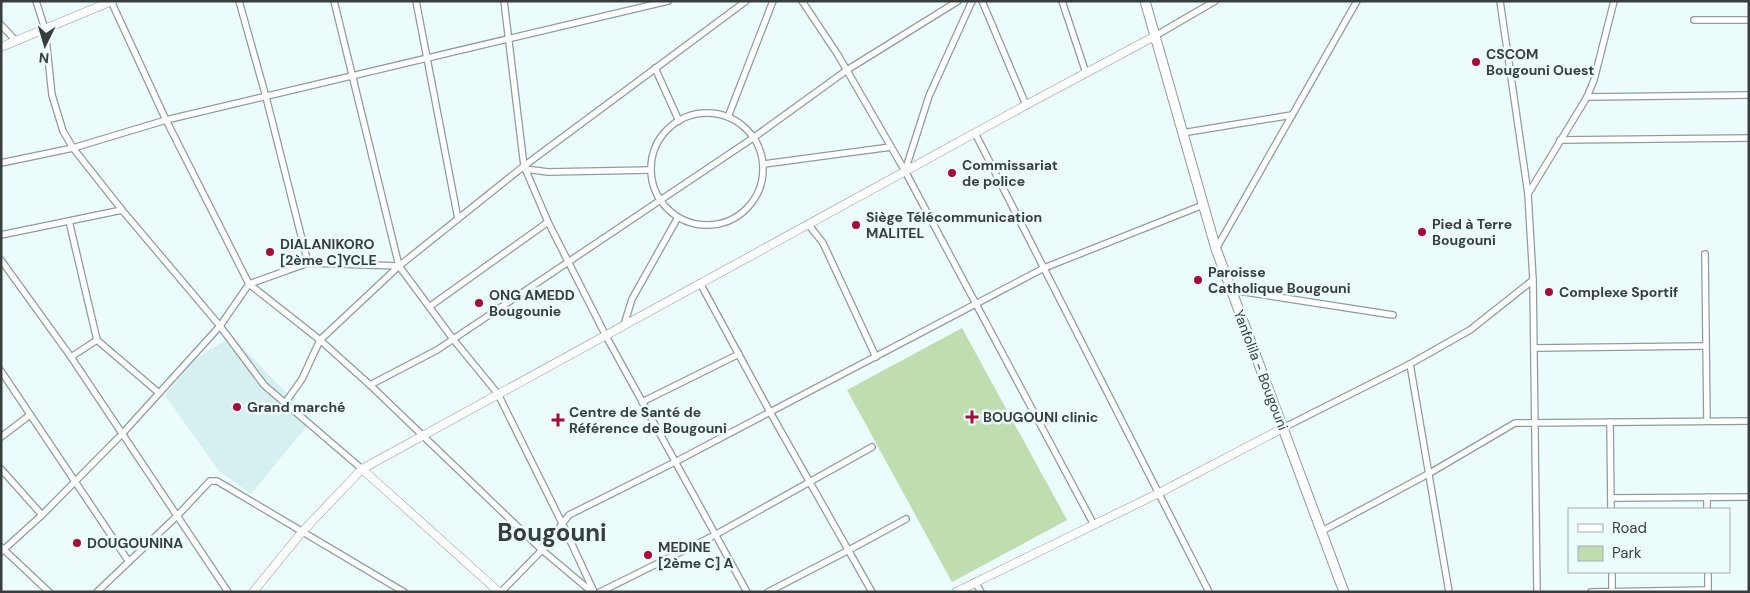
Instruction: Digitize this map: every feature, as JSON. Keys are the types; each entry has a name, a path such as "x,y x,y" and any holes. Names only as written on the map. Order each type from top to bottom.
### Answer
{"main road":[{"name":"Yanfolila - Bougouni","path":"1145,1 1216,249 1344,592"}],"street":[{"path":"36,1 45,29 52,95 62,132 73,148 122,210 220,326 264,385 362,468 500,592 542,550 569,515 675,462 1044,268 1203,205"},
{"path":"1,47 111,1 166,120 249,284 320,340 370,385 542,550 593,592"},
{"path":"239,1 266,97 308,263"},
{"path":"334,1 399,266 453,339 498,394 562,523 593,592"},
{"path":"416,1 458,218"},
{"path":"504,1 524,167 548,222 606,336 747,592"},
{"path":"1,163 73,148 166,120 509,39 643,4 668,1"},
{"path":"285,403 302,379 320,340 399,266 524,167 746,1"},
{"path":"728,117 773,1"},
{"path":"802,1 847,70 892,148 1094,525"},
{"path":"370,385 437,350 753,138 847,70 958,1"},
{"path":"905,172 928,96 972,1"},
{"path":"982,1 1026,105"},
{"path":"1062,1 1086,73"},
{"path":"253,592 302,532 362,468 1216,1"},
{"path":"1216,249 1357,1"},
{"path":"1500,1 1528,194 1533,280 1537,592"},
{"path":"1528,194 1587,97 1594,80 1614,1"},
{"path":"1694,20 1749,20"},
{"path":"1,25 16,42"},
{"path":"655,68 679,121"},
{"path":"1587,97 1749,95"},
{"path":"714,113 728,117 745,127 760,147 764,164 763,182 756,199 738,217 712,226 691,223 677,218 663,205 653,184 651,170 655,147 668,129 694,114 714,113"},
{"path":"1182,133 1292,115"},
{"path":"975,133 1209,592"},
{"path":"1560,140 1749,138"},
{"path":"764,164 892,148"},
{"path":"524,167 548,172 651,170"},
{"path":"1,235 122,210"},
{"path":"624,325 632,299 677,218"},
{"path":"69,221 97,340 159,393"},
{"path":"429,306 548,222"},
{"path":"808,224 823,244 876,357"},
{"path":"1705,254 1707,421"},
{"path":"1,260 71,357 228,592"},
{"path":"49,592 2,550 42,515 122,434 220,326 249,284 308,263 399,266"},
{"path":"956,592 1159,493 1410,364 1470,330 1533,280"},
{"path":"700,283 770,412 872,592"},
{"path":"1232,290 1393,315"},
{"path":"71,357 97,340"},
{"path":"1534,348 1706,346"},
{"path":"642,402 738,354"},
{"path":"1410,364 1449,592"},
{"path":"1,371 129,562"},
{"path":"1,437 30,415"},
{"path":"1322,531 1430,473 1516,423 1749,420"},
{"path":"1610,422 1611,508"},
{"path":"600,592 715,534 872,447"},
{"path":"1,469 42,515"},
{"path":"97,592 177,516 210,481 217,482 404,592"},
{"path":"1707,497 1707,508"},
{"path":"1611,498 1749,497"},
{"path":"768,592 906,519"},
{"path":"1612,573 1612,592"},
{"path":"1591,592 1708,591 1708,573"},
{"path":"975,582 981,592"}],"shaded area":[{"name":"Grand marché","path":"232,336 312,420 251,494 219,471 165,395 194,360"}],"green space":[{"path":"962,328 1067,520 952,582 847,390"}],"place":[{"name":"CSCOM Bougouni Ouest","path":"1476,62"},
{"name":"Commissariat de police","path":"952,173"},
{"name":"Siège Télécommunication MALITEL","path":"856,225"},
{"name":"Pied à Terre Bougouni","path":"1422,232"},
{"name":"DIALANIKORO [2ème C]YCLE","path":"270,252"},
{"name":"Paroisse Catholique Bougouni","path":"1198,280"},
{"name":"Complexe Sportif","path":"1549,292"},
{"name":"ONG AMEDD Bougounie","path":"479,303"},
{"name":"Grand marché","path":"237,407"},
{"name":"BOUGOUNI clinic","path":"972,417"},
{"name":"Centre de Santé de Référence de Bougouni","path":"558,420"},
{"name":"DOUGOUNINA","path":"77,543"},
{"name":"MEDINE [2ème C] A","path":"648,555"}],"district":[{"name":"Bougouni","path":"552,533"}]}
